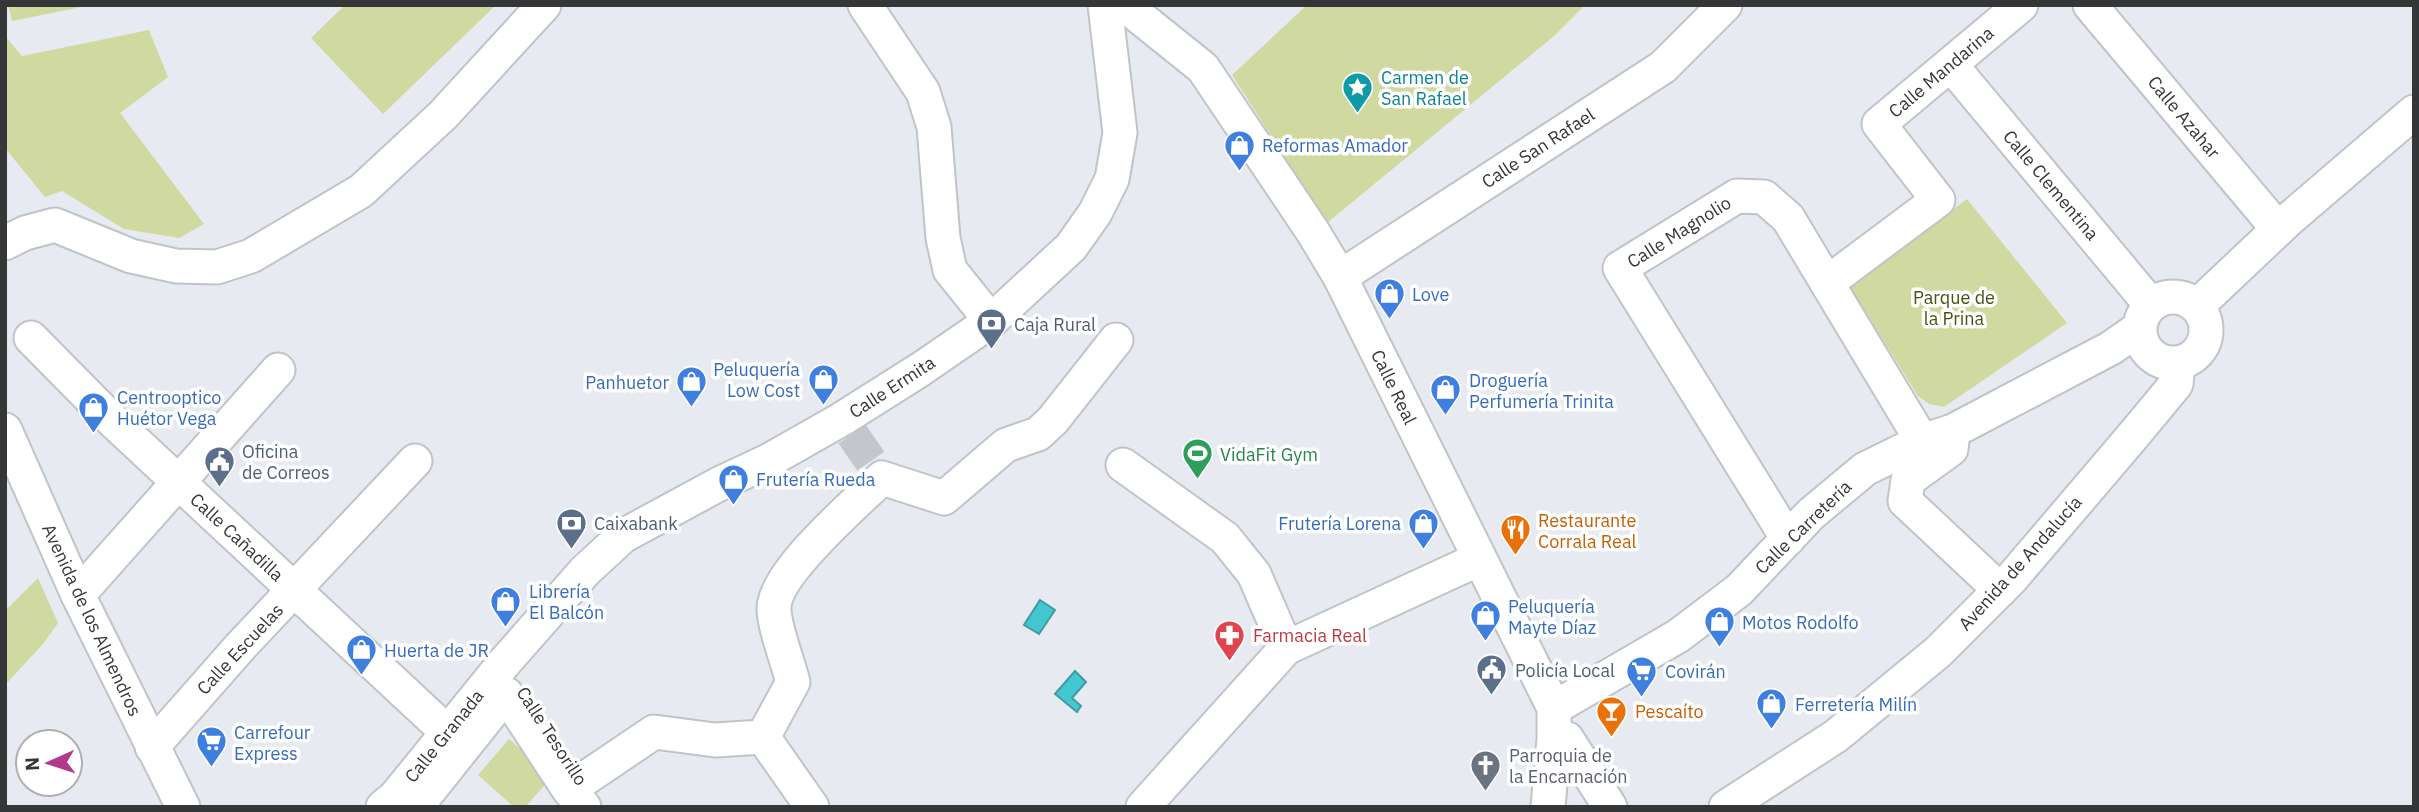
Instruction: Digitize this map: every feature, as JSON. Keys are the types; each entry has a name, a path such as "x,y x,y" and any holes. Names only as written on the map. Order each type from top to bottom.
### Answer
{"street":[{"path":"5,243 25,233 55,225 131,256 176,266 217,267 251,256 361,191 443,115 544,5"},
{"path":"865,5 923,92 934,127 943,238 950,270 991,321"},
{"name":"Calle San Rafael","path":"1340,277 1662,67 1725,5"},
{"name":"Calle Mandarina","path":"1827,283 1938,200 1880,124 2021,5"},
{"name":"Calle Azahar","path":"2090,5 2278,229"},
{"name":"Calle Real","path":"1107,19 1118,21 1133,10 1203,68 1340,277 1553,708 1554,739 1548,807"},
{"name":"Calle Ermita","path":"504,663 585,571 623,536 719,484 847,427 922,369 991,321 1071,247 1095,213 1112,179 1120,133 1107,19"},
{"name":"Calle Clementina","path":"1951,65 2145,317"},
{"path":"2197,306 2278,229 2414,112"},
{"name":"Calle Magnolio","path":"1788,539 1620,268 1737,196 1764,197 1788,218 1827,283 1937,436"},
{"path":"2166,297 2183,298 2197,306 2205,319 2207,334 2202,348 2192,358 2178,364 2158,361 2144,348 2145,317 2166,297"},
{"name":"Calle Carretería","path":"1553,708 1678,636 1739,590 1811,514 1864,469 1937,436 2111,348 2145,317"},
{"name":"Calle Cañadilla","path":"31,338 115,424 447,732"},
{"path":"763,737 793,682 774,608 778,588 815,542 878,472 944,498 1006,445 1038,434 1053,420 1116,340"},
{"name":"Avenida de Andalucía","path":"1726,807 1836,736 1938,652 2000,590 2132,438 2176,384 2178,364"},
{"path":"78,595 278,370"},
{"name":"Avenida de los Almendros","path":"5,430 78,595 183,807"},
{"path":"1937,436 1951,449 1908,480 1905,501 2000,590"},
{"name":"Calle Escuelas","path":"152,747 415,461"},
{"path":"1123,465 1225,538 1254,574 1286,648"},
{"path":"1143,807 1286,648 1479,559"},
{"name":"Calle Granada","path":"383,807 396,796 504,663"},
{"name":"Calle Tesorillo","path":"504,663 582,794 602,807"},
{"path":"416,807 506,694 569,790 582,794 654,732 715,740 763,737"},
{"path":"763,737 812,807"},
{"path":"1560,807 1567,739 1610,807"}],"green space":[{"path":"8,5 91,5 12,21"},
{"path":"345,5 496,5 383,114 311,38"},
{"name":"Carmen de San Rafael","path":"1307,5 1585,5 1554,36 1327,223 1232,75"},
{"path":"149,30 168,77 120,113 204,224 179,238 124,229 62,191 45,197 5,148 5,36 22,56"},
{"name":"Parque de la Prina","path":"1967,199 2067,323 1944,407 1929,404 1918,396 1850,287"},
{"path":"38,578 58,623 43,644 5,685 5,611"},
{"path":"509,739 552,777 525,807 514,807 478,775"}],"water":[{"path":"1040,600 1055,610 1039,634 1024,625"},
{"path":"1075,671 1086,682 1072,698 1081,706 1077,712 1055,694"}],"tunnel":[{"path":"852,434 875,467"}],"place":[{"name":"Carmen de San Rafael","path":"1358,114"},
{"name":"Reformas Amador","path":"1239,172"},
{"name":"Love","path":"1389,321"},
{"name":"Caja Rural","path":"991,351"},
{"name":"Peluquería Low Cost","path":"823,406"},
{"name":"Panhuetor","path":"692,409"},
{"name":"Droguería Perfumería Trinita","path":"1446,417"},
{"name":"Centrooptico Huétor Vega","path":"94,434"},
{"name":"VidaFit Gym","path":"1197,481"},
{"name":"Oficina de Correos","path":"219,488"},
{"name":"Frutería Rueda","path":"733,506"},
{"name":"Caixabank","path":"571,550"},
{"name":"Frutería Lorena","path":"1424,550"},
{"name":"Restaurante Corrala Real","path":"1515,557"},
{"name":"Librería El Balcón","path":"506,628"},
{"name":"Peluquería Mayte Díaz","path":"1485,643"},
{"name":"Motos Rodolfo","path":"1719,649"},
{"name":"Farmacia Real","path":"1230,662"},
{"name":"Huerta de JR","path":"361,677"},
{"name":"Policía Local","path":"1492,697"},
{"name":"Covirán","path":"1642,698"},
{"name":"Ferretería Milín","path":"1772,731"},
{"name":"Pescaíto","path":"1612,738"},
{"name":"Carrefour Express","path":"211,769"},
{"name":"Parroquia de la Encarnación","path":"1486,792"}]}
